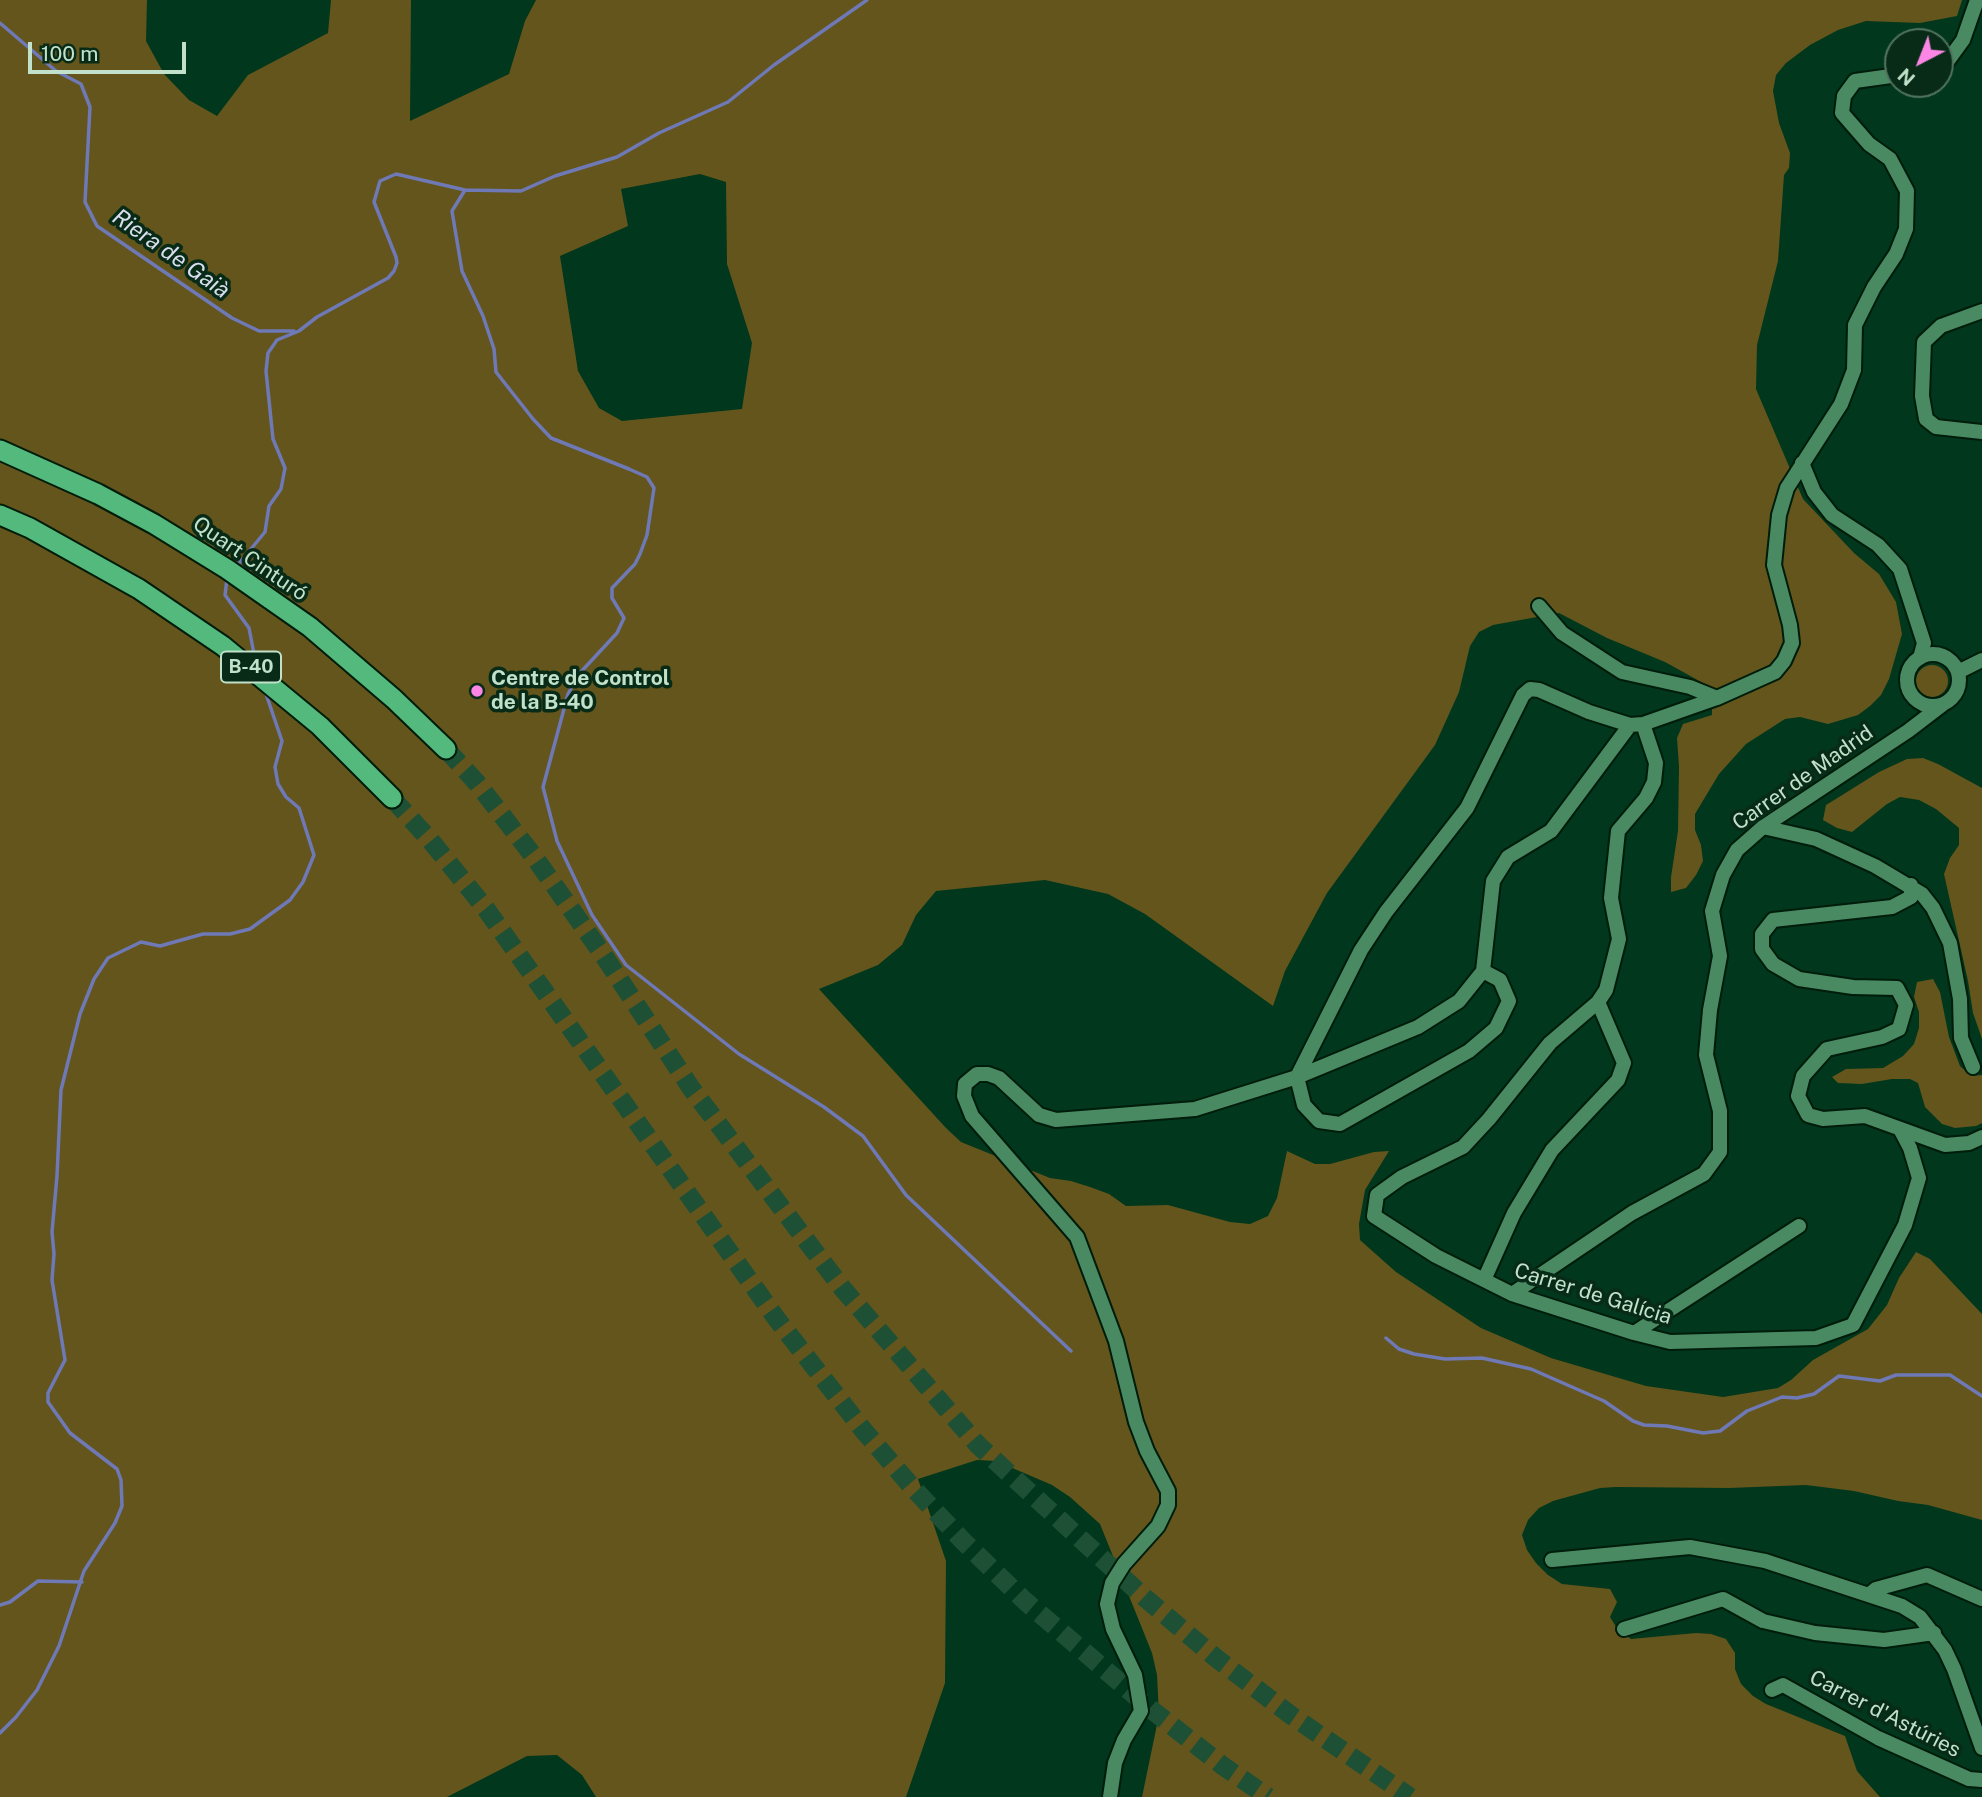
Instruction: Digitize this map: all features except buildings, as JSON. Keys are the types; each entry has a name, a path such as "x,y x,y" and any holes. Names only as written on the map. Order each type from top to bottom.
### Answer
{"highway":[{"name":"Quart Cinturó","path":"0,450 51,471 154,524 228,569 310,628 394,699 446,748"},
{"name":"B-40","path":"0,515 30,528 139,589 194,626 255,671 353,758 392,798"}],"street":[{"path":"1954,52 1963,40 1977,0"},
{"path":"1483,971 1500,980 1509,1001 1496,1028 1469,1051 1340,1124 1319,1121 1304,1105 1297,1077 1361,950 1386,912 1466,808 1523,695 1530,689 1539,690 1589,712 1636,724 1717,698 1775,672 1784,661 1792,643 1774,565 1779,516 1787,488 1841,404 1854,369 1855,325 1874,287 1896,254 1906,229 1907,191 1890,159 1860,134 1842,113 1844,96 1856,82 1884,77"},
{"path":"1982,311 1941,327 1924,342 1922,396 1926,419 1936,427 1982,432"},
{"path":"1802,463 1814,492 1832,514 1878,545 1900,569 1924,643 1920,658 1909,671 1907,679 1912,695 1925,705 1942,705 1958,688 1958,672 1954,665 1942,656 1927,655 1920,658"},
{"path":"1539,606 1562,633 1622,672 1690,687 1717,698"},
{"path":"1958,672 1982,660"},
{"name":"Carrer de Madrid","path":"1512,1294 1632,1213 1704,1174 1720,1152 1720,1111 1706,1055 1710,1010 1720,956 1712,911 1723,875 1737,850 1763,827 1908,732 1942,705"},
{"path":"1110,1797 1115,1763 1140,1712 1135,1675 1113,1629 1107,1604 1112,1583 1124,1564 1158,1527 1168,1505 1168,1491 1147,1451 1136,1422 1116,1341 1077,1237 972,1116 964,1096 965,1084 977,1074 988,1073 999,1078 1039,1115 1056,1120 1195,1109 1297,1077 1418,1027 1459,1001 1483,971 1493,881 1507,857 1551,831 1636,724"},
{"path":"1484,1280 1514,1213 1552,1150 1618,1080 1624,1063 1598,1002 1606,990 1619,939 1611,898 1618,831 1646,798 1654,782 1656,762 1636,724"},
{"path":"1763,827 1816,839 1875,866 1922,894 1933,908 1950,943 1960,999 1961,1038 1973,1067"},
{"path":"1911,886 1911,897 1892,907 1773,920 1762,934 1762,949 1773,964 1799,978 1853,987 1897,988 1906,1005 1899,1029 1882,1037 1827,1049 1803,1076 1798,1096 1808,1115 1823,1119 1865,1116 1945,1144 1969,1143 1982,1137"},
{"name":"Carrer de Galícia","path":"1598,1002 1550,1043 1463,1147 1402,1177 1377,1195 1374,1216 1436,1256 1512,1294 1634,1333 1670,1342 1816,1338 1853,1325 1905,1226 1919,1178 1910,1148 1900,1129"},
{"path":"1634,1333 1799,1226"},
{"path":"1552,1560 1690,1547 1765,1561 1870,1594 1911,1611 1934,1633 1954,1669 1982,1748"},
{"path":"1870,1594 1877,1589 1927,1575 1982,1599"},
{"path":"1624,1629 1723,1600 1763,1621 1815,1633 1884,1640 1934,1633"},
{"name":"Carrer d'Astúries","path":"1772,1690 1783,1685 1878,1738 1969,1779 1982,1780"}],"shaded area":[{"path":"0,0 147,0 146,41 164,74 189,100 217,116 248,75 328,33 331,0 411,0 410,121 509,74 525,21 536,0 1962,0 1957,16 1920,23 1866,21 1838,30 1810,45 1786,63 1776,75 1773,91 1779,123 1790,153 1789,168 1784,175 1778,261 1757,345 1756,389 1803,499 1854,553 1879,574 1896,602 1902,634 1889,679 1881,695 1870,706 1858,715 1828,724 1800,717 1785,719 1746,744 1719,774 1695,814 1695,830 1703,861 1686,888 1671,892 1678,831 1677,738 1683,724 1712,715 1712,688 1665,662 1607,638 1559,613 1493,625 1479,632 1470,646 1459,692 1435,745 1327,893 1285,971 1273,1006 1145,914 1108,894 1045,880 936,891 916,915 902,945 878,965 819,989 961,1142 1050,1178 1071,1181 1109,1194 1126,1206 1168,1205 1230,1222 1250,1224 1268,1216 1277,1198 1287,1151 1315,1164 1330,1164 1374,1152 1389,1151 1365,1190 1359,1224 1360,1240 1396,1272 1481,1328 1551,1358 1646,1386 1723,1397 1778,1388 1813,1360 1868,1329 1887,1305 1899,1278 1916,1252 1930,1259 1982,1314 1982,1520 1928,1505 1806,1485 1729,1488 1616,1487 1600,1488 1553,1501 1539,1508 1528,1520 1522,1535 1527,1550 1536,1563 1562,1584 1610,1589 1617,1602 1610,1617 1618,1630 1631,1639 1696,1633 1726,1639 1735,1653 1735,1669 1741,1684 1766,1704 1845,1736 1857,1771 1880,1797 1142,1797 1159,1715 1157,1675 1152,1653 1100,1524 1052,1485 996,1461 977,1460 918,1479 946,1561 945,1683 906,1797 596,1797 582,1775 557,1755 527,1756 447,1797 0,1797","holes":["700,174 726,182 727,264 752,343 742,409 622,421 599,408 578,371 560,256 628,226 621,189"]},
{"path":"1932,665 1944,669 1948,681 1944,693 1932,697 1920,693 1916,681 1920,669"},
{"path":"1923,758 1982,788 1982,1039 1973,1013 1944,874 1959,845 1959,828 1936,809 1919,800 1900,797 1852,832 1823,820 1826,805 1879,772 1907,759"},
{"path":"1933,979 1940,992 1949,1037 1960,1066 1971,1076 1982,1075 1982,1123 1976,1126 1955,1128 1942,1124 1925,1107 1918,1083 1910,1079 1862,1084 1838,1083 1832,1077 1846,1069 1883,1068 1903,1056 1914,1044 1919,1028 1919,1012 1914,997 1917,982"}],"waterway":[{"path":"236,567 265,532 269,506 281,489 285,468 273,439 266,371 268,353 277,340 299,331 317,317 388,278 394,271 396,257 374,202 380,181 396,174 465,190 521,191 555,176 617,157 659,133 728,102 774,65 867,0"},
{"name":"Riera de Gaià","path":"0,23 56,71 81,84 90,107 85,202 97,226 232,318 259,331 294,331"},
{"path":"465,190 452,211 462,271 483,316 494,349 496,372 551,438 647,477 654,488 647,535 640,554 635,564 612,588 612,598 624,618 617,633 579,674 568,694 543,787 557,841 592,915 626,965 739,1054 824,1107 863,1136 906,1195 1071,1351"},
{"path":"227,579 225,595 249,628 256,664"},
{"path":"0,1733 37,1690 59,1646 84,1571 115,1523 122,1506 121,1480 117,1469 70,1433 48,1402 48,1393 65,1360 52,1280 52,1232 61,1090 80,1014 94,979 108,958 141,942 160,946 203,934 230,934 250,929 290,900 303,882 314,855 299,808 286,797 278,784 275,767 282,741 265,691"},
{"path":"1386,1338 1399,1349 1414,1354 1445,1359 1482,1358 1531,1369 1604,1401 1633,1421 1703,1433 1720,1431 1747,1411 1782,1397 1797,1398 1814,1394 1839,1376 1880,1381 1896,1375 1950,1375 1982,1396"},
{"path":"0,1605 10,1602 38,1581 82,1582"}],"tunnel":[{"path":"446,749 477,783 535,858 691,1088 843,1289 978,1445 1144,1597 1216,1658 1292,1716 1410,1797"},
{"path":"392,798 486,909 776,1318 864,1431 913,1488 1025,1601 1152,1710 1223,1766 1268,1797"}],"place":[{"name":"Centre de Control de la B-40","path":"477,691"}]}
